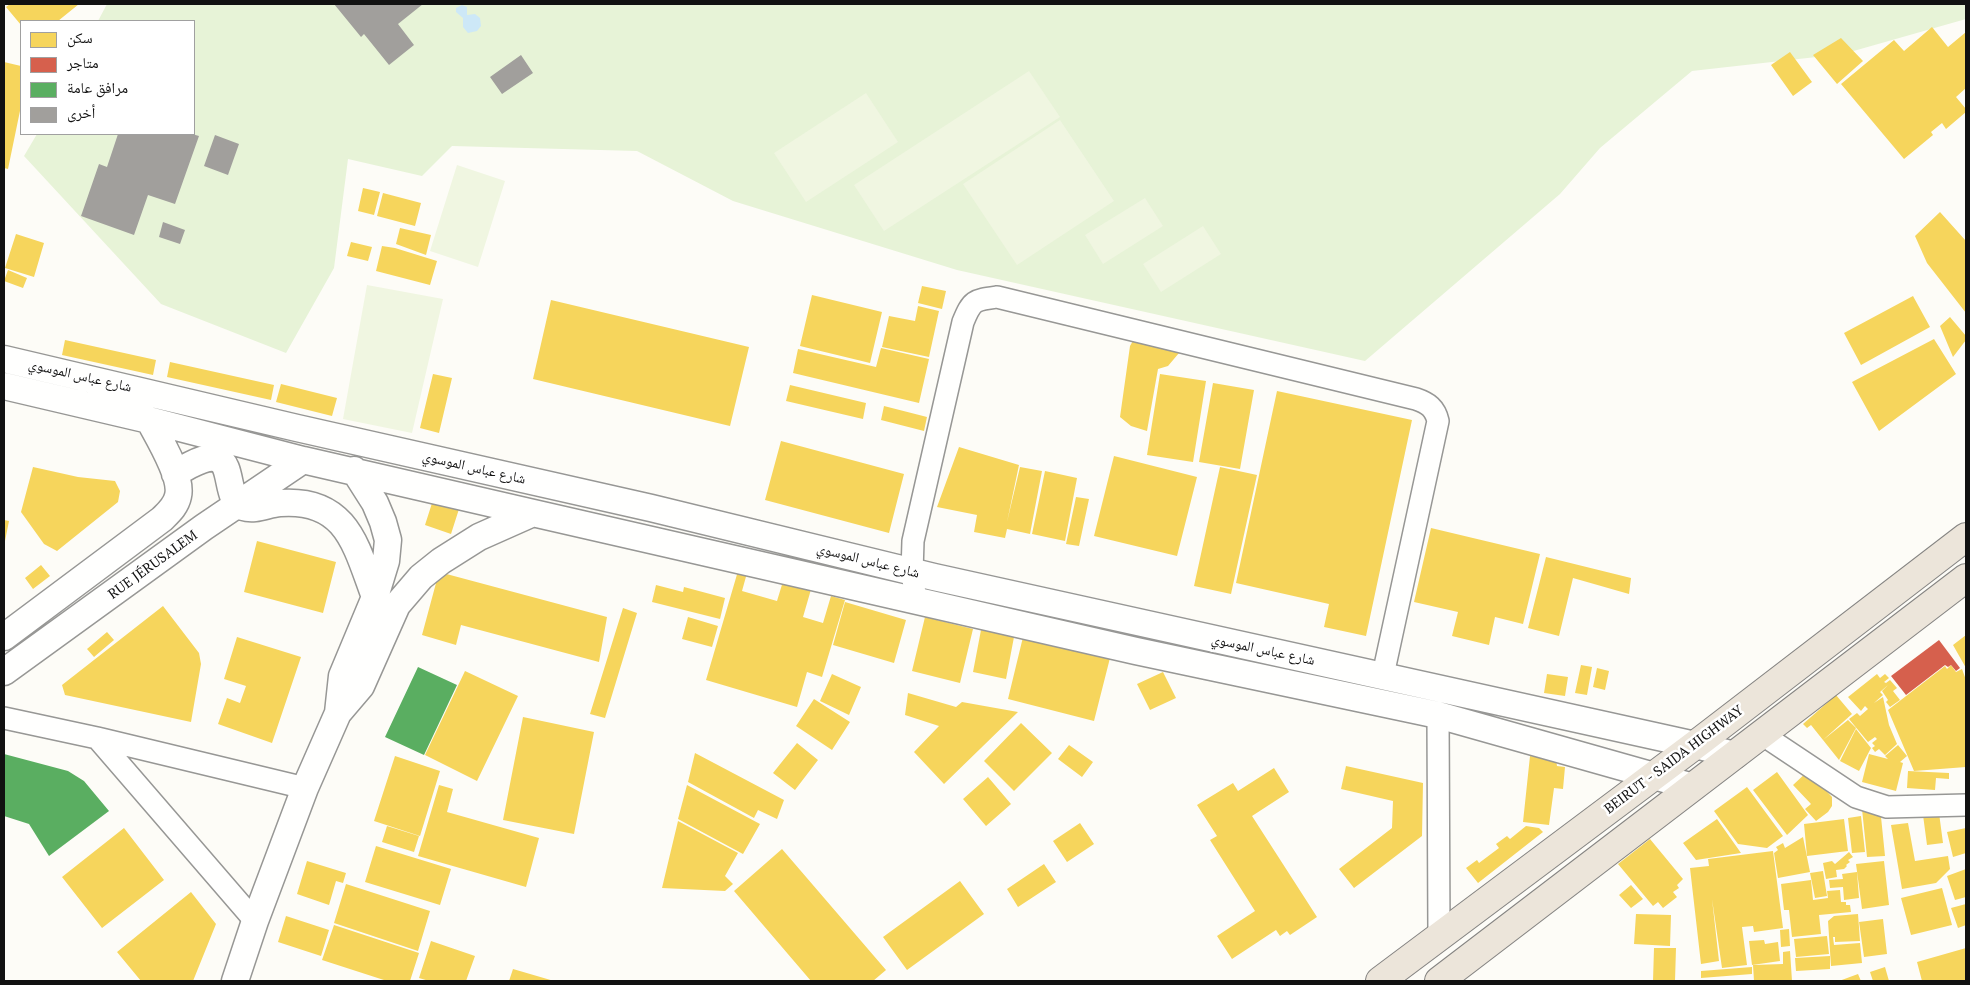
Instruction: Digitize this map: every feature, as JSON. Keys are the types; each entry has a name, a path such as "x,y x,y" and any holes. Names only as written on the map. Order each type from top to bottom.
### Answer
{"highway":[{"name":"BEIRUT - SAIDA HIGHWAY","path":"1380,981 1695,745 1966,537"},
{"path":"1439,981 1966,578"}],"street":[{"path":"916,601 912,572 913,540 963,322 970,306 980,300 997,297 1416,399 1430,406 1436,412 1438,421 1383,675"},
{"name":"شارع عباس الموسوي","path":"4,359 651,508 912,572 1383,675 1735,755"},
{"name":"شارع عباس الموسوي","path":"4,386 149,420 303,460 354,470 916,601 1136,651 1438,715 1693,787"},
{"path":"4,637 162,519 173,508 178,495 175,474 149,420"},
{"path":"175,474 190,464 205,458 219,461 224,464 229,473 230,488 238,504 249,508 259,508 279,503 306,504 322,509 336,517 351,535 375,597"},
{"name":"RUE JÉRUSALEM","path":"4,672 238,504 303,460"},
{"path":"338,713 342,676 375,597 386,561 388,540 384,522 375,503 354,470"},
{"path":"236,981 254,921 305,788 338,713 361,686 397,605 421,577 441,561 479,537 533,513"},
{"path":"1438,715 1439,936"},
{"path":"4,718 97,738 305,788"},
{"path":"1763,735 1856,797 1887,807 1966,805"},
{"path":"97,738 254,921"}],"green space":[{"path":"107,4 1966,4 1966,19 1843,54 1692,71 1600,148 1560,194 1365,361 957,270 733,201 637,151 452,146 422,176 348,159 334,268 286,353 161,304 24,156 36,135 195,135 195,20 99,20"},
{"path":"1029,71 1060,117 884,231 854,185"},
{"path":"866,93 898,142 806,202 774,153"},
{"path":"1060,120 1114,201 1017,265 963,184"},
{"path":"457,165 505,181 478,267 430,251"},
{"path":"1145,198 1163,226 1103,264 1085,235"},
{"path":"1203,226 1221,254 1161,292 1143,264"},
{"path":"367,285 443,299 412,433 343,419"}],"water":[{"path":"462,5 467,7 467,15 475,14 480,18 481,26 477,31 468,33 463,27 463,18 456,12 456,8"}],"building: سكن":[{"path":"10,4 79,4 59,20 20,20 20,24 6,7"},
{"path":"1932,27 1948,47 1966,32 1966,88 1956,97 1966,109 1966,112 1946,129 1942,123 1931,132 1933,135 1904,159 1841,84 1894,40 1904,51"},
{"path":"1841,38 1863,61 1837,84 1813,55"},
{"path":"1790,52 1812,82 1793,96 1771,65"},
{"path":"4,62 20,66 20,111 8,169 4,168"},
{"path":"363,188 380,192 374,215 358,211"},
{"path":"383,193 421,203 415,226 377,216"},
{"path":"1940,212 1966,241 1966,313 1927,263 1915,236"},
{"path":"400,228 431,235 426,255 396,244"},
{"path":"16,234 44,243 34,277 5,268"},
{"path":"351,242 372,247 368,261 347,256"},
{"path":"382,246 437,261 430,285 376,271"},
{"path":"8,270 27,278 23,288 4,281"},
{"path":"922,286 946,291 942,309 918,303"},
{"path":"812,295 882,312 870,363 800,346"},
{"path":"1913,296 1930,327 1861,365 1844,333"},
{"path":"551,300 749,347 730,426 533,379"},
{"path":"918,306 939,311 929,357 882,347 889,316 915,321"},
{"path":"1950,317 1966,336 1966,340 1953,357 1940,326"},
{"path":"1134,339 1176,346 1179,353 1168,366 1158,369 1147,431 1131,426 1120,417 1130,346"},
{"path":"1934,339 1956,374 1879,431 1852,382"},
{"path":"65,340 156,360 153,375 62,355"},
{"path":"881,348 929,359 919,403 793,373 798,349 876,367"},
{"path":"170,362 274,385 271,400 167,377"},
{"path":"433,374 452,378 439,433 420,428"},
{"path":"1160,374 1206,381 1193,462 1147,455"},
{"path":"1213,383 1254,390 1240,469 1199,462"},
{"path":"281,384 337,398 332,416 276,402"},
{"path":"790,385 866,403 863,419 786,401"},
{"path":"1277,391 1412,420 1366,636 1324,627 1329,604 1236,583"},
{"path":"884,406 927,417 924,431 881,420"},
{"path":"781,441 904,474 889,533 765,500"},
{"path":"959,447 1019,465 1007,522 1020,467 1042,471 1030,534 1007,529 1005,538 974,532 977,515 937,507"},
{"path":"1114,456 1197,477 1177,556 1094,536"},
{"path":"33,467 78,477 115,481 120,491 118,502 57,551 44,544 21,512"},
{"path":"1220,467 1257,475 1231,594 1194,586"},
{"path":"1045,471 1077,478 1065,541 1032,534"},
{"path":"1076,497 1089,499 1079,546 1066,544"},
{"path":"433,500 459,509 451,534 425,525"},
{"path":"4,520 9,521 5,541 4,541"},
{"path":"1431,528 1540,554 1523,624 1495,617 1489,645 1452,636 1458,612 1414,602"},
{"path":"257,541 336,562 323,613 244,592"},
{"path":"1546,557 1631,578 1629,594 1573,578 1559,636 1528,628"},
{"path":"41,565 50,576 33,589 25,578"},
{"path":"738,571 747,573 742,591 777,601 784,578 812,586 803,617 823,623 831,596 845,600 822,677 807,672 797,707 706,680"},
{"path":"439,572 607,617 599,662 461,625 456,645 422,635"},
{"path":"656,585 683,592 684,587 725,598 720,619 652,602"},
{"path":"845,602 906,620 894,663 833,645"},
{"path":"163,606 199,653 201,664 191,722 65,695 62,685"},
{"path":"623,608 637,613 605,718 590,714"},
{"path":"688,617 718,626 712,647 682,639"},
{"path":"925,617 973,629 960,683 912,671"},
{"path":"981,630 1014,637 1006,679 973,672"},
{"path":"107,632 114,640 94,657 87,649"},
{"path":"1966,635 1966,668 1953,645"},
{"path":"237,637 301,657 272,743 218,724 227,698 240,703 246,686 224,679"},
{"path":"1023,637 1110,658 1094,721 1008,699"},
{"path":"1581,665 1592,667 1587,695 1575,693"},
{"path":"1951,665 1956,672 1962,669 1966,680 1966,767 1914,771 1888,710 1945,666 1947,669"},
{"path":"1597,668 1609,671 1605,690 1593,687"},
{"path":"465,671 518,696 477,781 425,755"},
{"path":"1163,672 1176,698 1150,710 1137,684"},
{"path":"832,674 861,687 849,715 820,701"},
{"path":"1547,674 1568,677 1565,696 1544,693"},
{"path":"1877,674 1880,678 1885,674 1889,678 1884,682 1886,683 1890,680 1897,688 1893,691 1900,700 1890,707 1886,702 1888,700 1882,691 1888,685 1880,692 1883,695 1874,703 1883,697 1889,725 1897,744 1885,755 1879,749 1875,752 1872,748 1875,746 1872,743 1877,739 1875,737 1868,742 1849,719 1857,713 1860,716 1868,709 1865,706 1861,711 1848,697"},
{"path":"908,693 956,707 962,702 1018,712 944,784 914,752 939,726 905,715"},
{"path":"1836,695 1852,714 1823,740 1811,725 1807,728 1803,724"},
{"path":"814,699 850,722 832,750 796,726"},
{"path":"523,717 594,732 574,834 503,820"},
{"path":"1848,720 1856,728 1839,760 1823,740"},
{"path":"1021,723 1052,753 1014,791 984,761"},
{"path":"1856,729 1871,748 1859,771 1840,761"},
{"path":"797,743 818,760 795,790 773,773"},
{"path":"1069,745 1093,762 1082,777 1058,759"},
{"path":"1898,745 1907,756 1900,762 1903,763 1896,791 1862,782 1869,754 1888,759 1885,756"},
{"path":"695,753 784,800 777,819 758,810 754,818 688,782"},
{"path":"395,756 440,771 420,836 374,821"},
{"path":"1530,756 1556,760 1557,766 1565,767 1563,789 1554,788 1549,825 1523,822"},
{"path":"1346,766 1423,783 1422,836 1354,888 1339,869 1392,828 1393,801 1341,789"},
{"path":"1274,768 1289,792 1252,816 1317,917 1290,935 1287,931 1280,936 1276,930 1232,959 1217,936 1255,911 1210,840 1217,836 1197,805 1233,783 1238,791"},
{"path":"1808,771 1832,797 1832,806 1828,812 1816,821 1805,809 1811,804 1793,785"},
{"path":"1908,771 1949,773 1949,779 1936,778 1935,790 1907,788"},
{"path":"1777,772 1808,815 1787,835 1753,790"},
{"path":"988,777 1011,804 986,826 963,799"},
{"path":"439,785 453,789 447,812 539,838 526,887 418,856"},
{"path":"687,785 760,824 743,854 678,819"},
{"path":"1747,787 1783,836 1767,848 1738,844 1714,811"},
{"path":"1880,807 1885,856 1867,857 1862,809"},
{"path":"1939,813 1943,843 1927,845 1923,815"},
{"path":"1861,816 1865,852 1852,853 1848,818"},
{"path":"1717,819 1741,853 1696,860 1683,843"},
{"path":"1844,819 1848,851 1807,856 1804,824"},
{"path":"678,821 738,853 725,876 733,884 725,891 662,888"},
{"path":"1080,823 1094,844 1067,862 1053,841"},
{"path":"1908,823 1915,861 1948,856 1950,869 1936,883 1902,889 1891,825"},
{"path":"387,826 419,836 414,852 382,842"},
{"path":"1526,826 1539,828 1543,832 1478,883 1466,868 1477,860 1479,863 1499,848 1496,844 1507,836 1510,839"},
{"path":"124,828 164,880 102,928 62,877"},
{"path":"1966,828 1966,853 1953,857 1947,832"},
{"path":"1803,837 1810,872 1778,878 1774,853 1778,850 1776,847 1783,843 1785,848"},
{"path":"1650,839 1683,879 1677,885 1679,888 1673,892 1677,897 1663,908 1658,902 1653,906 1618,864"},
{"path":"376,846 451,869 440,905 365,882"},
{"path":"782,849 886,970 873,981 811,981 734,891"},
{"path":"1773,851 1783,928 1754,932 1753,926 1742,927 1747,965 1722,968 1712,899 1719,961 1701,964 1690,868 1709,866 1708,859"},
{"path":"1849,852 1853,857 1848,860 1850,862 1847,866 1844,869 1836,870 1837,877 1826,879 1823,863 1832,861 1835,864"},
{"path":"307,861 346,873 343,883 336,881 329,905 297,894"},
{"path":"1884,861 1889,905 1862,909 1856,864"},
{"path":"1044,864 1056,882 1018,907 1007,889"},
{"path":"1966,869 1966,897 1955,900 1947,876"},
{"path":"1823,871 1827,896 1815,898 1810,873"},
{"path":"1857,872 1859,898 1844,900 1843,887 1830,888 1829,880 1843,879 1842,874"},
{"path":"1811,880 1813,900 1828,898 1827,891 1840,890 1841,902 1846,902 1846,905 1850,905 1851,912 1819,915 1821,934 1792,937 1789,910 1784,910 1781,884"},
{"path":"960,881 984,914 907,970 883,937"},
{"path":"346,884 430,911 418,951 334,923"},
{"path":"1631,885 1643,899 1631,908 1619,895"},
{"path":"1942,888 1952,925 1911,935 1901,898"},
{"path":"191,892 216,924 193,981 141,981 117,952"},
{"path":"1966,904 1966,925 1958,928 1951,908"},
{"path":"1636,914 1671,915 1670,946 1634,944"},
{"path":"1858,914 1860,941 1835,942 1835,937 1833,937 1834,945 1860,943 1862,963 1831,966 1828,921 1834,916"},
{"path":"286,916 329,930 321,956 278,942"},
{"path":"1883,919 1887,954 1864,957 1859,922"},
{"path":"334,925 419,953 410,981 387,981 322,960"},
{"path":"1789,929 1790,946 1781,947 1780,930"},
{"path":"1827,936 1829,954 1796,957 1794,939"},
{"path":"1764,940 1765,944 1778,942 1780,961 1752,965 1749,941"},
{"path":"431,941 475,956 466,981 429,981 419,978"},
{"path":"1654,948 1676,948 1675,981 1653,981"},
{"path":"1966,948 1966,981 1922,981 1917,962"},
{"path":"1790,951 1792,981 1754,981 1753,965 1783,964 1783,952"},
{"path":"1830,956 1830,969 1796,971 1795,958"},
{"path":"1752,967 1752,974 1701,978 1701,971"},
{"path":"1885,967 1889,981 1873,981 1870,972"},
{"path":"513,969 554,981 509,981"},
{"path":"1858,974 1861,981 1839,981"}],"building: متاجر":[{"path":"1939,640 1960,668 1956,671 1951,665 1948,667 1945,665 1906,695 1891,676"}],"building: مرافق عامة":[{"path":"418,667 457,685 424,755 385,737"},
{"path":"4,754 68,771 84,781 109,811 49,856 29,824 4,816"}],"building: أخرى":[{"path":"334,4 423,4 398,24 414,45 389,65 364,34 361,37"},
{"path":"521,55 533,73 502,94 490,77"},
{"path":"118,135 199,136 175,204 148,195 134,235 81,216 99,164 107,167"},
{"path":"215,135 239,144 228,175 204,166"},
{"path":"163,222 185,230 180,244 159,237"}]}
